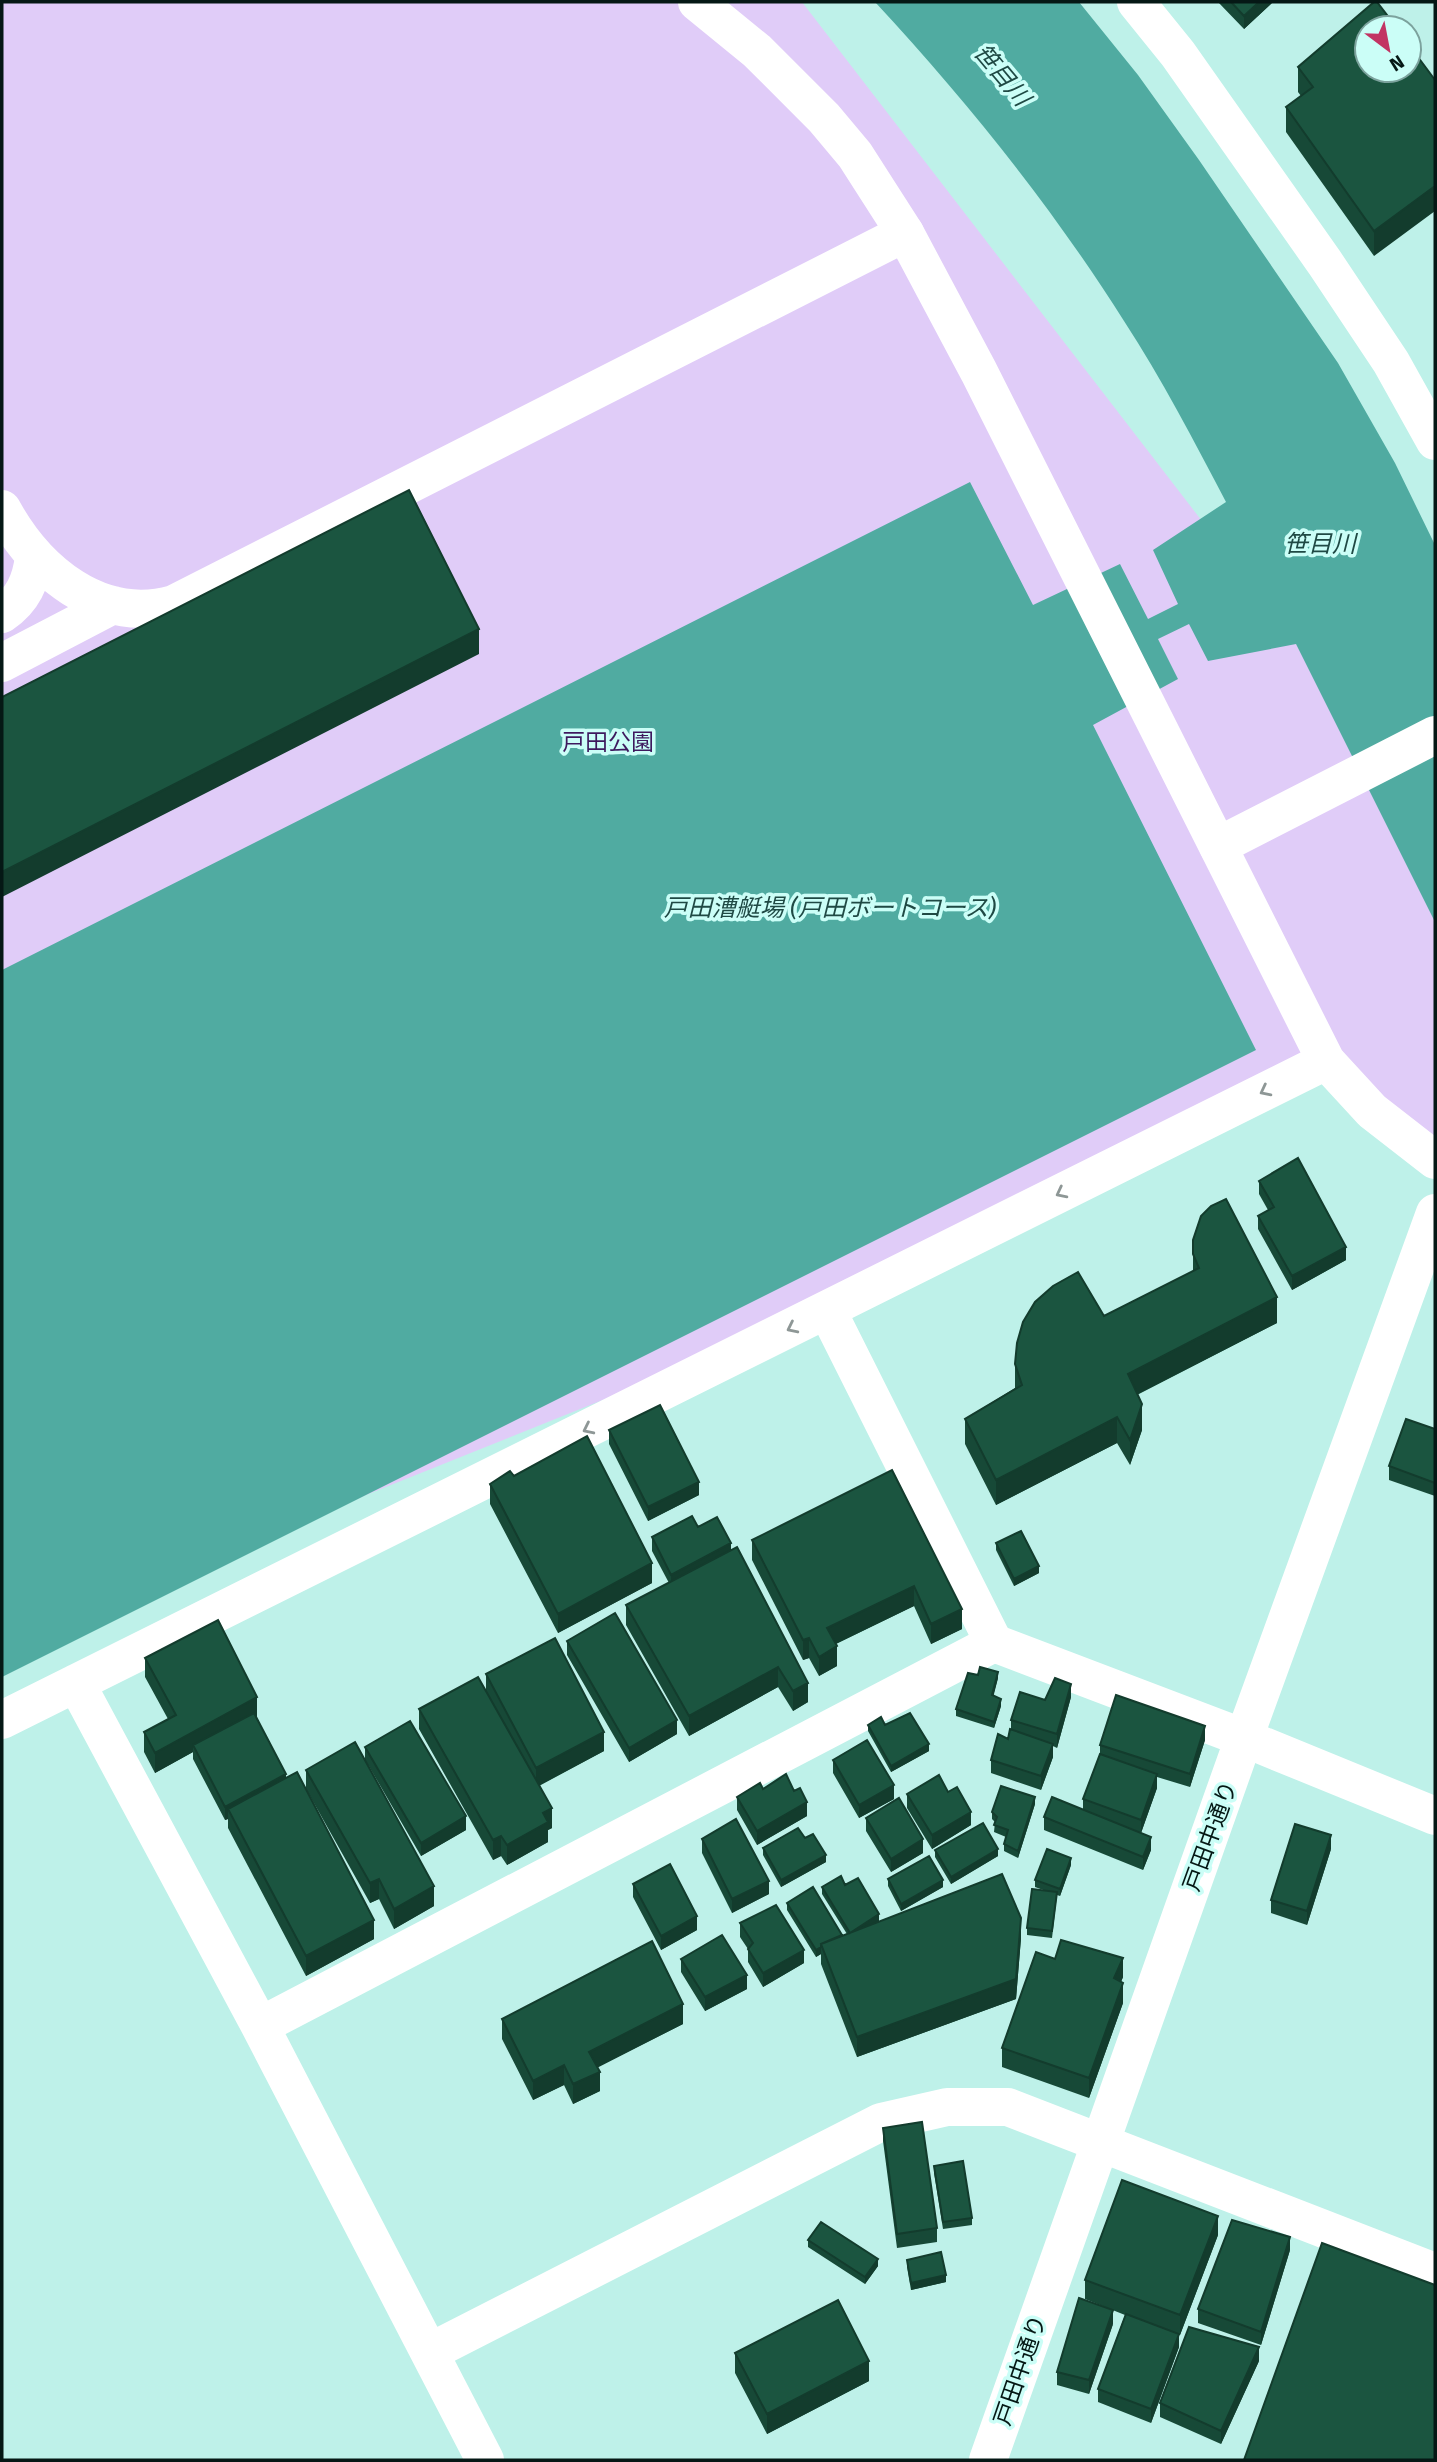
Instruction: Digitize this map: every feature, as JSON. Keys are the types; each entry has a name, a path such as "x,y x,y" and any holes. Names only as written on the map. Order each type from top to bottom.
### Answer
{"street":[{"path":"697,2 757,51 824,118 855,155 905,233 1326,1060 1372,1111 1435,1160"},
{"path":"1136,2 1178,54 1325,263 1391,362 1435,441"},
{"path":"2,509 16,535 34,557 71,586 113,605 133,609 154,609 174,604 905,233"},
{"path":"2,614 17,602 26,589 34,557"},
{"path":"2,663 113,605"},
{"path":"1218,846 1435,735"},
{"path":"2,1720 1326,1060"},
{"name":"戸田中通り","path":"988,2460 1244,1738 1435,1213"},
{"path":"827,1310 994,1643 1244,1738 1435,1816"},
{"path":"260,2026 994,1643"},
{"path":"76,1683 260,2026 485,2460"},
{"path":"429,2351 881,2122 947,2106 1008,2107 1435,2272"}],"green space":[{"name":"戸田公園","path":"2,2 802,2 1296,643 1435,758 1435,1158 1326,1061 827,1310 366,1495 2,1659"}],"water":[{"name":"戸田漕艇場 (戸田ボートコース)","path":"875,2 1079,2 1138,75 1199,160 1338,363 1395,463 1435,545 1435,922 1296,644 1208,661 1189,624 1158,639 1178,679 1093,725 1256,1050 2,1677 2,970 970,482 1033,605 1120,564 1148,619 1178,604 1153,550 1226,502 1138,343 1068,237 975,116"}],"building":[{"path":"1231,2 1259,2 1244,16"},
{"path":"1377,2 1386,14 1360,14"},
{"path":"1353,20 1353,84 1423,84 1423,64 1435,80 1435,186 1374,231 1286,107 1313,87 1298,67"},
{"path":"409,490 479,629 2,872 2,697"},
{"path":"1298,1158 1346,1247 1292,1276 1258,1216 1274,1207 1259,1181"},
{"path":"1226,1199 1277,1297 1128,1374 1142,1404 1130,1440 1117,1417 996,1480 965,1419 1022,1385 1015,1364 1017,1343 1023,1322 1035,1302 1053,1286 1078,1272 1104,1316 1199,1268 1193,1254 1193,1240 1201,1216 1211,1206"},
{"path":"660,1405 699,1482 648,1507 609,1430"},
{"path":"1406,1419 1435,1429 1435,1483 1389,1466"},
{"path":"587,1436 652,1563 558,1614 490,1484 510,1471 514,1476"},
{"path":"892,1470 962,1609 931,1624 914,1586 827,1628 837,1646 819,1657 809,1638 803,1640 752,1540"},
{"path":"692,1516 698,1527 717,1517 731,1543 671,1575 652,1537"},
{"path":"1021,1531 1039,1566 1014,1579 996,1543"},
{"path":"737,1547 808,1683 793,1691 778,1667 689,1716 626,1605"},
{"path":"615,1613 677,1720 629,1748 567,1641"},
{"path":"218,1620 257,1697 155,1753 144,1732 176,1715 145,1658"},
{"path":"555,1638 604,1732 536,1768 486,1674"},
{"path":"980,1667 998,1672 992,1695 1001,1699 994,1722 956,1709 968,1673 978,1675"},
{"path":"478,1677 552,1808 543,1813 548,1822 507,1845 501,1836 493,1840 419,1709"},
{"path":"1055,1678 1071,1684 1057,1734 1011,1720 1020,1692 1045,1700"},
{"path":"1116,1695 1205,1726 1190,1774 1100,1745"},
{"path":"254,1713 286,1774 225,1807 193,1745"},
{"path":"910,1713 929,1744 891,1766 868,1725 881,1717 885,1725"},
{"path":"410,1721 466,1816 421,1843 365,1747"},
{"path":"1010,1729 1053,1744 1041,1776 991,1760 998,1734 1008,1739"},
{"path":"867,1740 894,1785 859,1805 833,1760"},
{"path":"355,1742 434,1886 394,1909 379,1879 370,1883 306,1770"},
{"path":"1100,1754 1157,1774 1141,1820 1083,1799"},
{"path":"297,1772 374,1920 306,1956 228,1809"},
{"path":"786,1774 794,1791 800,1788 807,1802 757,1831 737,1797 760,1783 763,1789"},
{"path":"939,1775 948,1792 957,1787 971,1812 932,1835 907,1794"},
{"path":"1001,1786 1035,1797 1018,1851 1004,1844 1008,1830 994,1825 997,1817 992,1812"},
{"path":"1052,1797 1151,1837 1143,1857 1044,1817"},
{"path":"899,1798 923,1839 891,1859 866,1818"},
{"path":"736,1819 769,1881 732,1899 702,1839"},
{"path":"983,1823 998,1849 951,1877 935,1850"},
{"path":"1295,1824 1331,1835 1307,1911 1271,1900"},
{"path":"798,1828 805,1838 813,1834 826,1855 781,1880 763,1848"},
{"path":"1047,1849 1071,1858 1060,1889 1035,1880"},
{"path":"929,1856 943,1880 901,1904 888,1879"},
{"path":"670,1864 697,1916 661,1936 633,1884"},
{"path":"1002,1874 1021,1918 1016,1979 857,2037 821,1944"},
{"path":"841,1876 845,1885 858,1878 879,1914 850,1933 822,1887"},
{"path":"813,1887 842,1935 821,1944 816,1950 787,1903"},
{"path":"1032,1889 1057,1892 1052,1931 1027,1928"},
{"path":"776,1905 804,1950 763,1973 748,1949 753,1943 740,1923"},
{"path":"722,1935 747,1975 705,1997 681,1959"},
{"path":"1061,1940 1123,1958 1114,1978 1123,1983 1089,2078 1002,2048 1036,1952 1055,1959"},
{"path":"652,1941 683,2004 589,2052 600,2072 573,2084 564,2065 533,2081 502,2019"},
{"path":"922,2122 937,2228 897,2234 883,2128"},
{"path":"963,2161 972,2218 943,2222 934,2166"},
{"path":"1122,2180 1218,2216 1180,2315 1085,2280"},
{"path":"1232,2220 1290,2237 1261,2332 1198,2309"},
{"path":"821,2222 878,2259 865,2277 808,2240"},
{"path":"1322,2243 1435,2285 1435,2460 1244,2460"},
{"path":"941,2252 946,2275 911,2283 907,2260"},
{"path":"1079,2298 1113,2310 1089,2380 1057,2372"},
{"path":"838,2300 869,2361 767,2414 735,2353"},
{"path":"1126,2314 1179,2334 1151,2409 1098,2389"},
{"path":"1189,2327 1259,2347 1221,2431 1160,2403"}],"water label":[{"name":"笹目川","path":"1002,75"},
{"name":"笹目川","path":"1320,544"}]}
